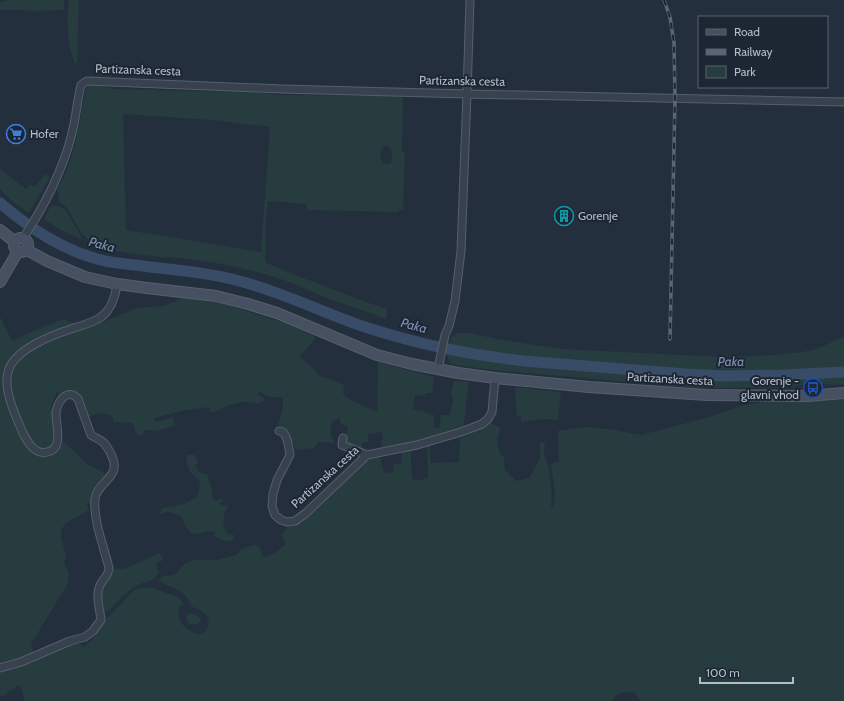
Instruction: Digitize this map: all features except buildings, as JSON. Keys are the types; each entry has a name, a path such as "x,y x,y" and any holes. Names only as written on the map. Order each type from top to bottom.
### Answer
{"main road":[{"name":"Partizanska cesta","path":"0,230 22,243 47,261 85,277 117,284 216,296 248,304 277,314 377,355 438,370 495,378 589,387 707,395 807,396 844,393"},
{"path":"0,282 22,243"}],"street":[{"path":"438,370 444,337 449,326 455,301 461,251 470,0"},
{"name":"Partizanska cesta","path":"22,243 46,200 62,164 72,134 81,85 87,81 282,89 844,102"},
{"path":"0,668 28,659 70,640 85,637 94,631 100,620 98,607 100,586 109,572 109,568 98,528 95,499 99,488 112,475 114,471 114,462 103,442 91,434 78,398 71,394 64,396 56,410 58,440 55,447 52,451 42,453 33,449 28,443 16,418 9,394 7,377 8,371 14,360 32,346 47,338 102,316 109,309 116,293 117,284"},
{"name":"Partizanska cesta","path":"279,431 283,432 286,437 290,455 277,480 273,494 272,506 275,515 281,520 287,522 295,521 367,455 417,445 482,424 488,419 492,412 495,378"},
{"path":"342,438 342,445 367,455"}],"green space":[{"path":"8,0 64,0 64,10 0,10 0,3"},
{"path":"69,0 79,0 77,63 75,63 70,48 67,24"},
{"path":"94,85 115,89 262,93 280,95 403,96 402,151 405,152 403,209 399,210 398,212 308,210 306,204 268,201 266,217 265,260 267,263 387,309 386,319 332,300 285,280 261,273 210,262 124,252 110,249 89,240 83,235 69,211 59,202 57,189 65,175 74,149 86,89 89,86","holes":["123,114 212,120 270,127 261,252 126,230","386,145 392,153 390,164 382,163 380,153 383,146"]},
{"path":"0,169 26,189 30,184 35,187 45,174 50,177 29,213 13,202 0,189"},
{"path":"54,205 61,207 66,211 82,238 81,239 61,230 44,219 50,207"},
{"path":"183,298 224,304 288,324 316,337 300,357 310,365 318,375 344,385 343,394 351,400 377,412 378,362 434,377 432,393 426,393 425,396 415,395 413,409 434,415 434,427 439,428 441,415 450,415 453,404 453,397 451,394 454,381 469,382 463,428 428,440 383,450 381,442 383,439 382,432 368,434 368,442 362,442 362,450 345,446 344,436 347,434 348,426 341,424 339,418 332,422 330,434 335,443 319,442 314,448 294,450 293,441 291,441 286,432 279,426 278,421 280,420 283,406 283,397 270,397 258,391 258,395 264,398 264,401 255,403 242,402 210,413 209,407 181,411 154,418 156,422 173,418 174,426 156,431 144,430 143,436 137,435 133,423 113,422 111,415 99,414 88,418 78,396 60,398 57,396 59,392 57,391 50,409 52,409 54,404 56,405 54,447 38,450 24,432 9,388 10,370 28,351 85,323 88,328 137,308 164,306"},
{"path":"0,317 12,341 59,321 66,319 68,322 72,322 73,324 47,335 25,349 5,375 24,437 47,454 59,437 88,465 109,475 93,502 87,504 89,510 66,523 61,530 61,537 66,556 64,563 69,573 67,585 31,644 34,654 0,665"},
{"path":"458,333 469,333 561,349 723,357 775,355 803,352 816,349 844,337 844,369 821,372 744,374 697,373 534,360 449,347 451,338"},
{"path":"448,352 507,362 682,377 743,379 809,377 844,374 844,384 835,385 815,383 792,387 717,388 674,386 515,372 456,365 449,362 447,356"},
{"path":"515,387 561,392 558,420 544,419 521,422 521,416 517,416"},
{"path":"844,399 844,701 641,701 634,692 626,692 619,694 611,701 25,701 20,685 16,686 7,692 7,694 0,697 0,671 76,642 84,647 92,640 108,617 134,590 153,588 177,597 183,604 178,610 182,624 190,631 202,634 207,628 209,622 205,614 193,607 184,594 159,581 162,576 174,575 186,563 193,560 217,560 236,555 241,550 254,545 259,547 264,558 276,552 286,544 281,535 288,527 298,524 366,459 379,455 384,472 393,473 394,464 402,463 401,449 430,444 431,463 459,462 460,438 468,436 468,431 489,422 500,428 497,442 499,452 504,458 505,470 516,481 529,478 540,459 540,443 546,441 544,451 550,473 552,492 551,507 554,507 555,491 551,465 559,462 558,431 588,427 641,435 709,417 744,405 769,401","holes":["427,447 428,478 421,480 412,479 411,451"]},
{"path":"187,455 195,455 198,462 195,465 197,469 208,476 213,499 215,501 221,499 223,500 220,503 221,506 227,505 228,507 224,514 223,521 226,532 229,535 234,535 235,538 232,540 220,540 215,536 215,532 212,531 192,534 185,525 181,516 170,512 165,512 159,515 162,508 184,504 197,497 200,489 200,483 189,470"},
{"path":"160,553 163,560 156,564 159,572 154,579 132,588 108,611 104,612 102,610 101,589 111,569 124,569"},
{"path":"188,614 198,616 201,621 193,625 189,624 186,618"}],"waterway":[{"name":"Paka","path":"0,203 24,222 62,246 90,257 105,261 230,279 274,292 365,327 404,339 444,348 484,356 524,361 685,374 723,376 844,372"}],"railway":[{"path":"664,0 670,17 674,43 675,98 670,339"}],"place":[{"name":"Hofer","path":"16,134"},
{"name":"Gorenje","path":"564,216"},
{"name":"Gorenje - glavni vhod","path":"813,388"}]}
